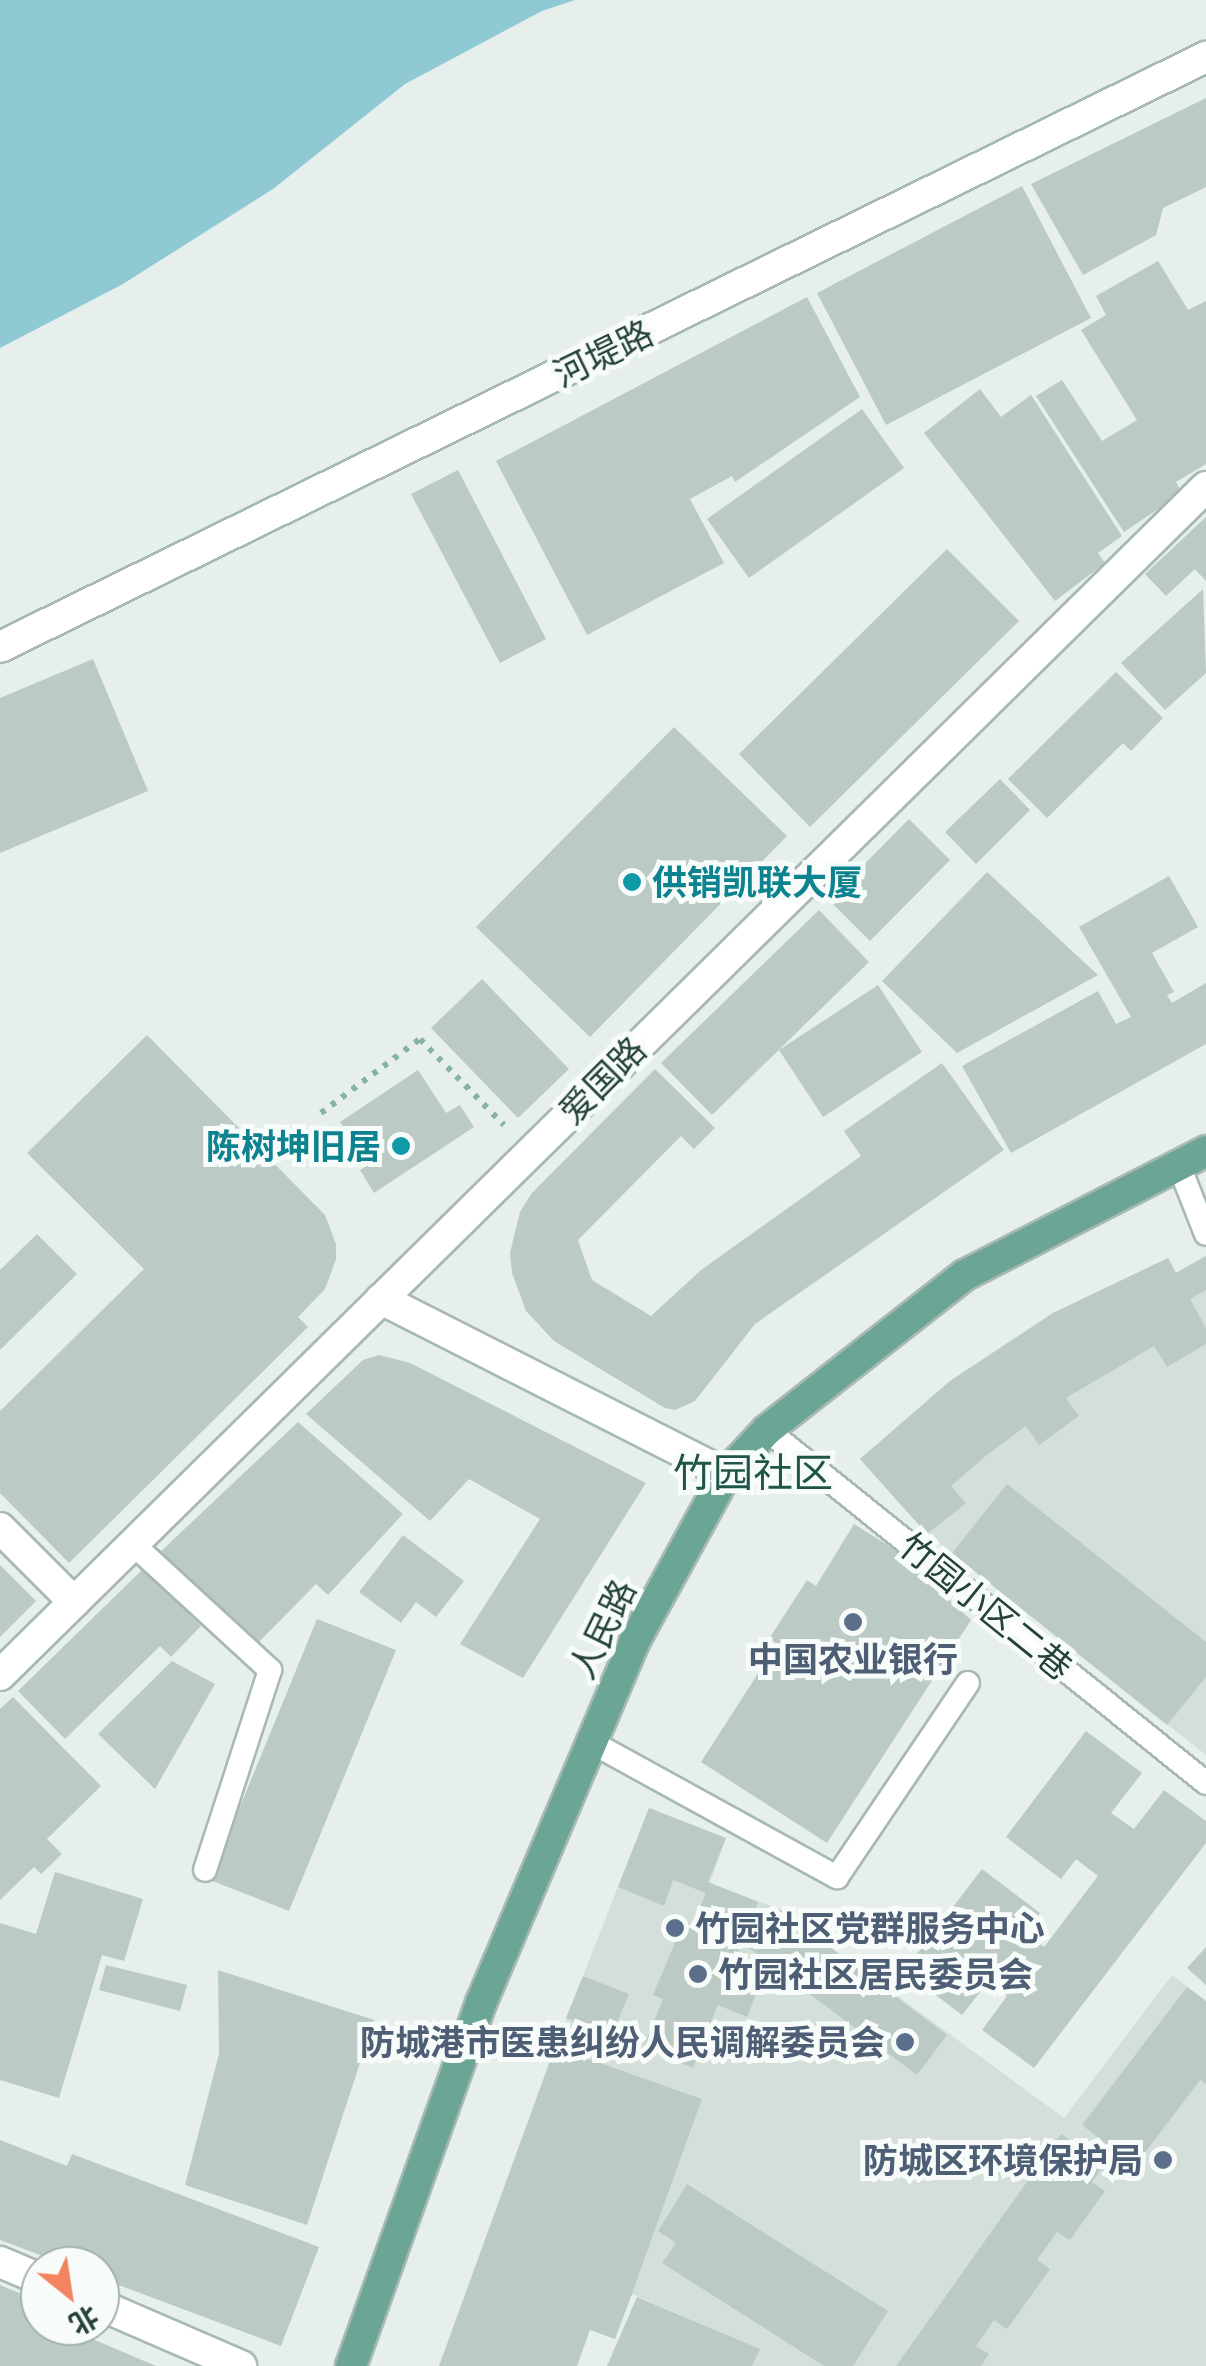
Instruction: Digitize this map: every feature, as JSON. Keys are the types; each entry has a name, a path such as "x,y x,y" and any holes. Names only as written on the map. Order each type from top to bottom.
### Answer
{"main road":[{"name":"人民路","path":"351,2366 481,2004 635,1640 726,1474 766,1430 965,1275 1206,1152"}],"street":[{"name":"河堤路","path":"0,647 1206,57"},
{"name":"爱国路","path":"0,1675 1206,487"},
{"path":"381,1299 726,1474"},
{"path":"0,1528 74,1602"},
{"path":"120,2314 241,2366"}],"lane":[{"path":"1178,1163 1206,1234"},
{"name":"竹园小区二巷","path":"766,1430 1206,1783"},
{"path":"132,1544 270,1670 204,1870"},
{"path":"592,1742 837,1877 968,1683"}],"path":[{"path":"321,1113 420,1039 530,1151"}],"shaded area":[{"path":"1206,1256 1206,1755 927,1534 860,1459 950,1381 1053,1313 1168,1258 1176,1273"},
{"path":"649,1808 726,1838 710,1883 779,1909 1064,2118 1172,1975 1206,2001 1206,2366 752,2366 759,2349 632,2294 702,2099 555,2047"}],"water":[{"path":"0,0 575,0 542,11 405,84 273,189 123,284 0,348"}],"building":[{"path":"1206,98 1206,187 1163,208 1156,235 1083,275 1031,184"},
{"path":"1022,186 1091,318 886,425 817,293"},
{"path":"1158,261 1188,310 1206,301 1206,464 1176,482 1182,493 1124,532 1036,396 1062,380 1102,441 1137,420 1081,330 1106,315 1096,296"},
{"path":"807,297 860,397 735,482 732,476 690,499 724,563 587,635 496,461"},
{"path":"980,389 1001,417 1031,395 1122,536 1098,553 1105,563 1055,601 924,433"},
{"path":"862,409 904,468 749,578 707,519"},
{"path":"458,470 546,639 500,663 411,494"},
{"path":"1206,517 1206,581 1195,569 1166,596 1145,574"},
{"path":"947,549 1019,621 810,827 739,754"},
{"path":"1203,589 1206,673 1165,710 1121,663"},
{"path":"93,659 148,791 0,853 0,698"},
{"path":"1116,672 1163,718 1131,751 1123,743 1047,818 1008,779"},
{"name":"供销凯联大厦","path":"674,727 787,836 590,1037 476,927"},
{"path":"1000,779 1030,810 976,864 945,832"},
{"path":"909,819 950,860 870,941 829,900"},
{"path":"987,872 1098,975 957,1053 882,981"},
{"path":"1169,876 1198,927 1152,953 1174,992 1167,995 1172,1003 1206,983 1206,1044 1011,1153 962,1066 1098,991 1116,1024 1131,1017 1079,927"},
{"path":"819,910 869,962 712,1115 661,1063"},
{"path":"482,979 569,1069 518,1118 431,1028"},
{"path":"878,985 922,1052 823,1117 779,1050"},
{"path":"147,1035 325,1215 336,1244 336,1259 325,1289 298,1317 308,1327 69,1563 0,1493 0,1411 144,1269 27,1153"},
{"path":"942,1063 1004,1150 755,1324 695,1401 675,1410 665,1408 554,1341 526,1311 512,1273 510,1253 520,1212 531,1194 655,1069 715,1128 694,1149 681,1136 578,1240 592,1280 651,1316 701,1270 861,1156 844,1131"},
{"name":"陈树坤旧居","path":"418,1070 446,1113 460,1105 474,1127 374,1193 360,1170 368,1165 340,1122"},
{"path":"37,1234 77,1274 0,1350 0,1270"},
{"path":"1206,1256 1206,1290 1190,1299 1206,1328 1206,1344 1167,1367 1154,1346 1066,1398 1079,1416 1039,1445 1026,1426 988,1454 951,1486 966,1503 927,1534 860,1459 950,1381 1053,1313 1168,1258 1176,1273"},
{"path":"379,1355 410,1363 646,1483 523,1678 460,1644 540,1519 469,1479 430,1521 306,1414 363,1360"},
{"path":"298,1422 403,1514 328,1595 316,1584 259,1642 157,1555"},
{"path":"1007,1484 1206,1642 1206,1677 1167,1725 952,1553"},
{"path":"854,1524 894,1549 971,1620 827,1843 701,1762 777,1644 769,1639 807,1580 816,1586"},
{"path":"403,1535 464,1581 436,1617 416,1602 401,1623 359,1592"},
{"path":"0,1565 36,1601 0,1637"},
{"path":"144,1568 201,1626 171,1657 160,1646 65,1739 18,1691"},
{"path":"317,1619 396,1650 289,1911 210,1880"},
{"path":"172,1661 215,1684 155,1789 98,1734"},
{"path":"13,1697 101,1786 47,1839 62,1854 41,1874 34,1867 0,1900 0,1709"},
{"path":"1086,1731 1142,1773 1111,1813 1134,1829 1164,1790 1206,1821 1206,1843 1034,2068 982,2030 1007,1996 988,1982 962,2015 904,1971 982,1869 1040,1913 1025,1933 1044,1947 1098,1876 1076,1859 1061,1879 1006,1837"},
{"path":"649,1808 726,1838 708,1882 758,1902 737,1955 767,1967 747,2017 718,2005 693,2068 643,2048 663,1999 653,1995 684,1921 693,1925 706,1893 673,1880 664,1906 618,1887"},
{"path":"55,1872 143,1899 124,1961 102,1955 59,2098 0,2080 0,1923 36,1934"},
{"path":"779,1909 947,2035 917,2075 749,1948"},
{"path":"1206,1947 1206,1985 1187,1968"},
{"path":"106,1965 187,1985 180,2011 99,1990"},
{"path":"218,1970 374,2020 307,2225 185,2185 219,2054"},
{"path":"583,1976 629,1994 612,2035 566,2018"},
{"path":"1187,1987 1206,2001 1206,2084 1200,2080 1135,2166 1082,2125"},
{"path":"555,2047 702,2099 632,2294 615,2339 590,2330 577,2366 439,2366"},
{"path":"1061,2134 1105,2164 1092,2182 1105,2191 1070,2240 1057,2232 1037,2260 1050,2269 1007,2329 994,2320 976,2346 989,2354 981,2366 896,2366"},
{"path":"0,2140 67,2166 72,2154 319,2247 281,2346 120,2286 120,2246 20,2247 0,2240"},
{"path":"687,2184 888,2311 853,2366 824,2366 662,2263 676,2243 658,2231"},
{"path":"0,2285 20,2294 20,2346 109,2346 156,2366 0,2366"},
{"path":"637,2297 760,2349 752,2366 607,2366"}],"place":[{"name":"供销凯联大厦","path":"632,882"},
{"name":"陈树坤旧居","path":"401,1146"},
{"name":"中国农业银行","path":"853,1622"},
{"name":"竹园社区党群服务中心","path":"675,1928"},
{"name":"竹园社区居民委员会","path":"698,1974"},
{"name":"防城港市医患纠纷人民调解委员会","path":"905,2042"},
{"name":"防城区环境保护局","path":"1163,2160"}],"district":[{"name":"竹园社区","path":"753,1472"}]}
